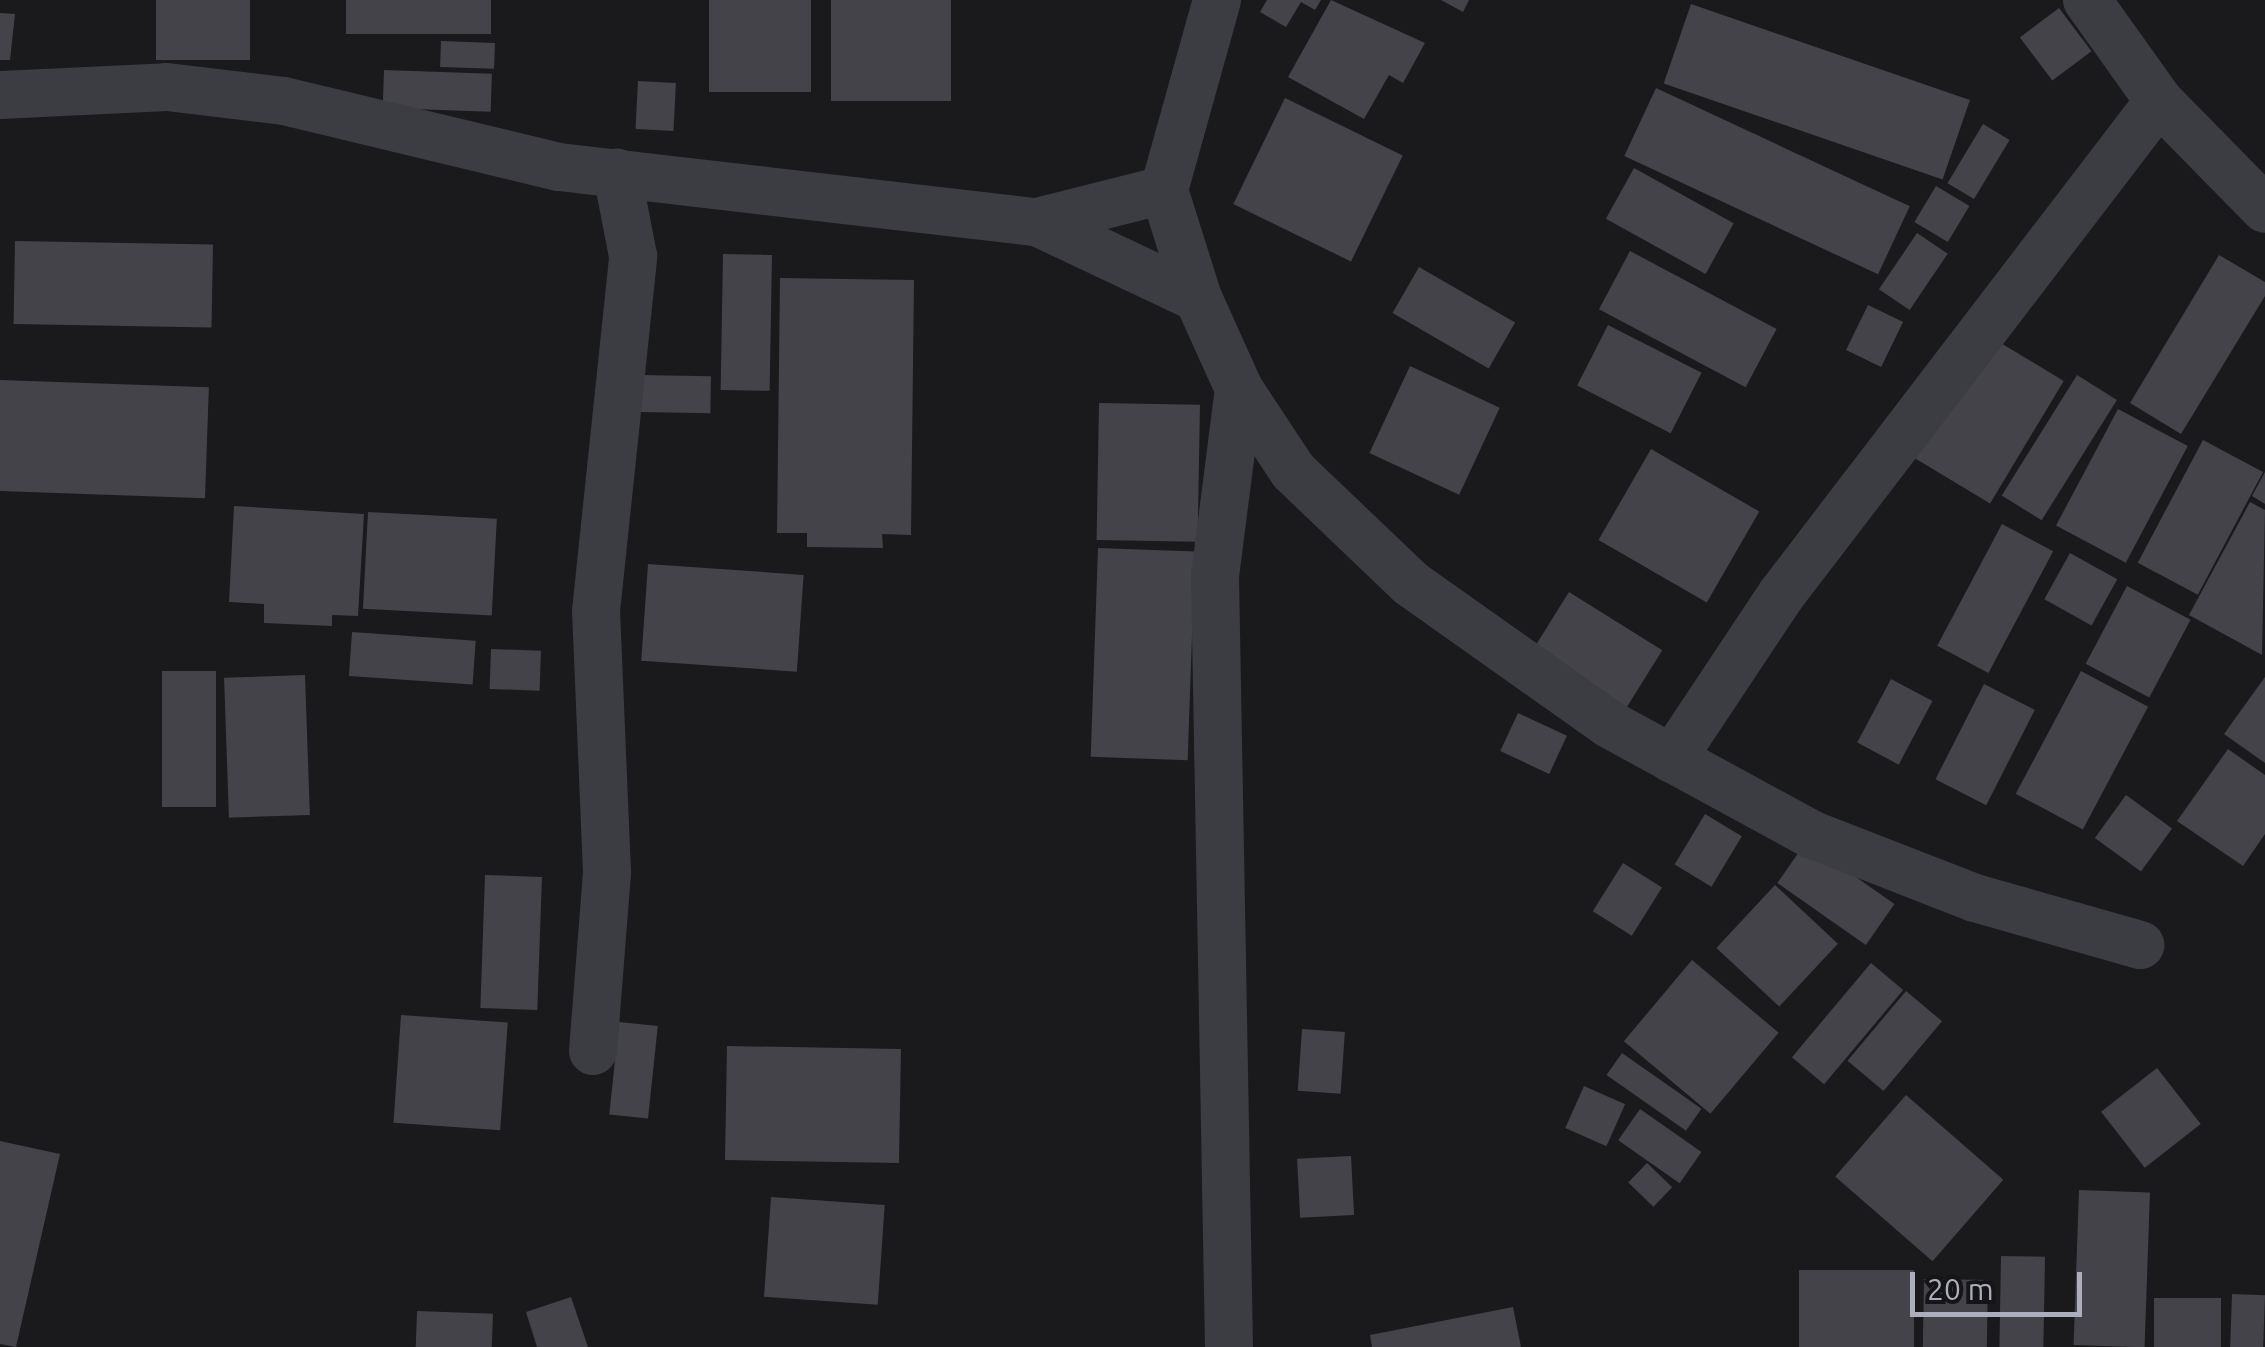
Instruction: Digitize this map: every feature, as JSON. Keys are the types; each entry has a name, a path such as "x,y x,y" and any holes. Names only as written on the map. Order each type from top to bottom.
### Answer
{"street":[{"path":"1217,0 1164,190 1198,298 1239,389 1293,471 1410,582 1672,759 1814,835 1975,898 2140,944"},
{"path":"2087,0 2159,101 2265,209"},
{"path":"0,95 167,87 264,99 617,173 1037,222 1198,298"},
{"path":"1672,759 1781,596 2159,101"},
{"path":"593,1051 607,872 596,610 633,256 617,173"},
{"path":"1037,222 1164,190"},
{"path":"1229,1347 1214,576 1239,389"}],"building":[{"path":"156,0 250,0 250,60 156,60"},
{"path":"346,0 491,0 491,34 346,34"},
{"path":"709,0 811,0 811,92 709,92"},
{"path":"831,0 951,0 951,101 831,101"},
{"path":"1267,0 1321,0 1315,10 1301,2 1286,27 1260,12"},
{"path":"1331,0 1425,43 1403,83 1389,75 1364,119 1288,77"},
{"path":"1441,0 1469,0 1463,12"},
{"path":"1691,4 1970,100 1943,179 1664,83"},
{"path":"2059,8 2091,51 2052,81 2020,37"},
{"path":"0,13 15,14 10,60 0,60"},
{"path":"441,41 495,43 494,69 440,67"},
{"path":"384,70 492,74 491,112 383,108"},
{"path":"638,81 676,83 673,131 635,129"},
{"path":"1656,88 1910,206 1878,274 1624,156"},
{"path":"1285,98 1403,155 1351,261 1233,204"},
{"path":"1983,124 2010,140 1974,199 1947,183"},
{"path":"1634,168 1734,223 1706,274 1606,219"},
{"path":"1936,186 1969,206 1948,242 1914,222"},
{"path":"1917,233 1948,254 1910,310 1879,289"},
{"path":"15,241 213,244 212,327 14,324"},
{"path":"1630,251 1777,329 1746,387 1599,309"},
{"path":"723,254 772,255 770,391 721,390"},
{"path":"2219,255 2265,282 2265,296 2181,434 2130,403"},
{"path":"1419,267 1515,322 1489,368 1392,313"},
{"path":"780,278 914,280 911,535 882,534 883,548 807,547 807,533 777,533"},
{"path":"1868,305 1903,322 1881,367 1846,350"},
{"path":"1608,325 1702,373 1671,433 1577,386"},
{"path":"1984,333 2064,381 1990,503 1910,456"},
{"path":"1410,366 1500,408 1459,495 1369,453"},
{"path":"641,375 711,376 710,413 640,412"},
{"path":"2077,375 2117,400 2042,520 2002,495"},
{"path":"0,380 209,387 205,498 0,491"},
{"path":"1099,403 1200,405 1198,542 1097,540"},
{"path":"2118,409 2188,446 2126,563 2056,526"},
{"path":"2203,440 2263,472 2198,595 2138,563"},
{"path":"1651,449 1759,511 1707,602 1598,540"},
{"path":"2265,472 2265,504 2252,496"},
{"path":"2250,502 2265,510 2262,655 2189,615"},
{"path":"234,506 364,514 358,616 332,615 332,626 264,623 264,604 229,602"},
{"path":"368,512 497,519 492,616 363,609"},
{"path":"2002,524 2053,551 1988,673 1937,646"},
{"path":"1098,548 1195,551 1188,760 1091,757"},
{"path":"2070,553 2117,579 2092,626 2044,599"},
{"path":"648,564 804,575 797,672 641,661"},
{"path":"2127,586 2191,620 2149,698 2086,664"},
{"path":"1569,592 1662,650 1624,712 1530,654"},
{"path":"352,632 476,641 473,685 349,676"},
{"path":"491,649 541,651 540,691 490,689"},
{"path":"162,671 216,671 216,807 162,807"},
{"path":"2081,671 2148,707 2083,829 2016,794"},
{"path":"305,675 310,815 229,818 224,678"},
{"path":"2265,677 2265,763 2224,734"},
{"path":"1891,679 1932,701 1899,765 1857,743"},
{"path":"1984,684 2035,710 1986,805 1935,779"},
{"path":"1518,713 1567,736 1549,774 1500,751"},
{"path":"2228,749 2265,775 2265,834 2243,866 2177,821"},
{"path":"2126,795 2172,829 2141,871 2095,838"},
{"path":"1705,814 1742,836 1711,887 1675,865"},
{"path":"1806,842 1894,904 1866,945 1777,883"},
{"path":"1623,863 1662,887 1632,936 1593,911"},
{"path":"485,875 542,877 537,1010 480,1008"},
{"path":"1775,885 1838,944 1779,1007 1716,948"},
{"path":"1692,960 1779,1033 1710,1114 1624,1041"},
{"path":"1871,963 1903,990 1824,1084 1792,1057"},
{"path":"1906,991 1942,1021 1884,1091 1848,1061"},
{"path":"401,1015 508,1022 500,1130 393,1123"},
{"path":"619,1022 658,1026 648,1119 609,1114"},
{"path":"1302,1029 1345,1032 1341,1094 1298,1091"},
{"path":"727,1046 901,1049 899,1163 725,1160"},
{"path":"1622,1053 1701,1109 1686,1131 1607,1075"},
{"path":"2157,1068 2201,1124 2145,1168 2101,1112"},
{"path":"1584,1086 1625,1104 1606,1146 1565,1128"},
{"path":"1906,1095 2003,1180 1933,1261 1835,1177"},
{"path":"1640,1109 1701,1152 1680,1183 1618,1140"},
{"path":"0,1141 60,1154 16,1347 0,1344"},
{"path":"1351,1156 1354,1215 1300,1218 1297,1159"},
{"path":"1647,1163 1672,1187 1653,1207 1628,1182"},
{"path":"2079,1190 2150,1192 2145,1347 2074,1345"},
{"path":"771,1197 885,1205 878,1305 764,1297"},
{"path":"2001,1256 2045,1257 2043,1347 1999,1347"},
{"path":"1799,1270 1914,1270 1914,1347 1799,1347"},
{"path":"1924,1279 1988,1280 1987,1347 1923,1347"},
{"path":"2232,1294 2265,1295 2263,1347 2230,1347"},
{"path":"571,1297 588,1347 537,1347 526,1312"},
{"path":"2154,1298 2221,1298 2221,1347 2154,1347"},
{"path":"1513,1307 1521,1347 1372,1347 1370,1335"},
{"path":"417,1311 493,1314 492,1347 416,1347"}]}
